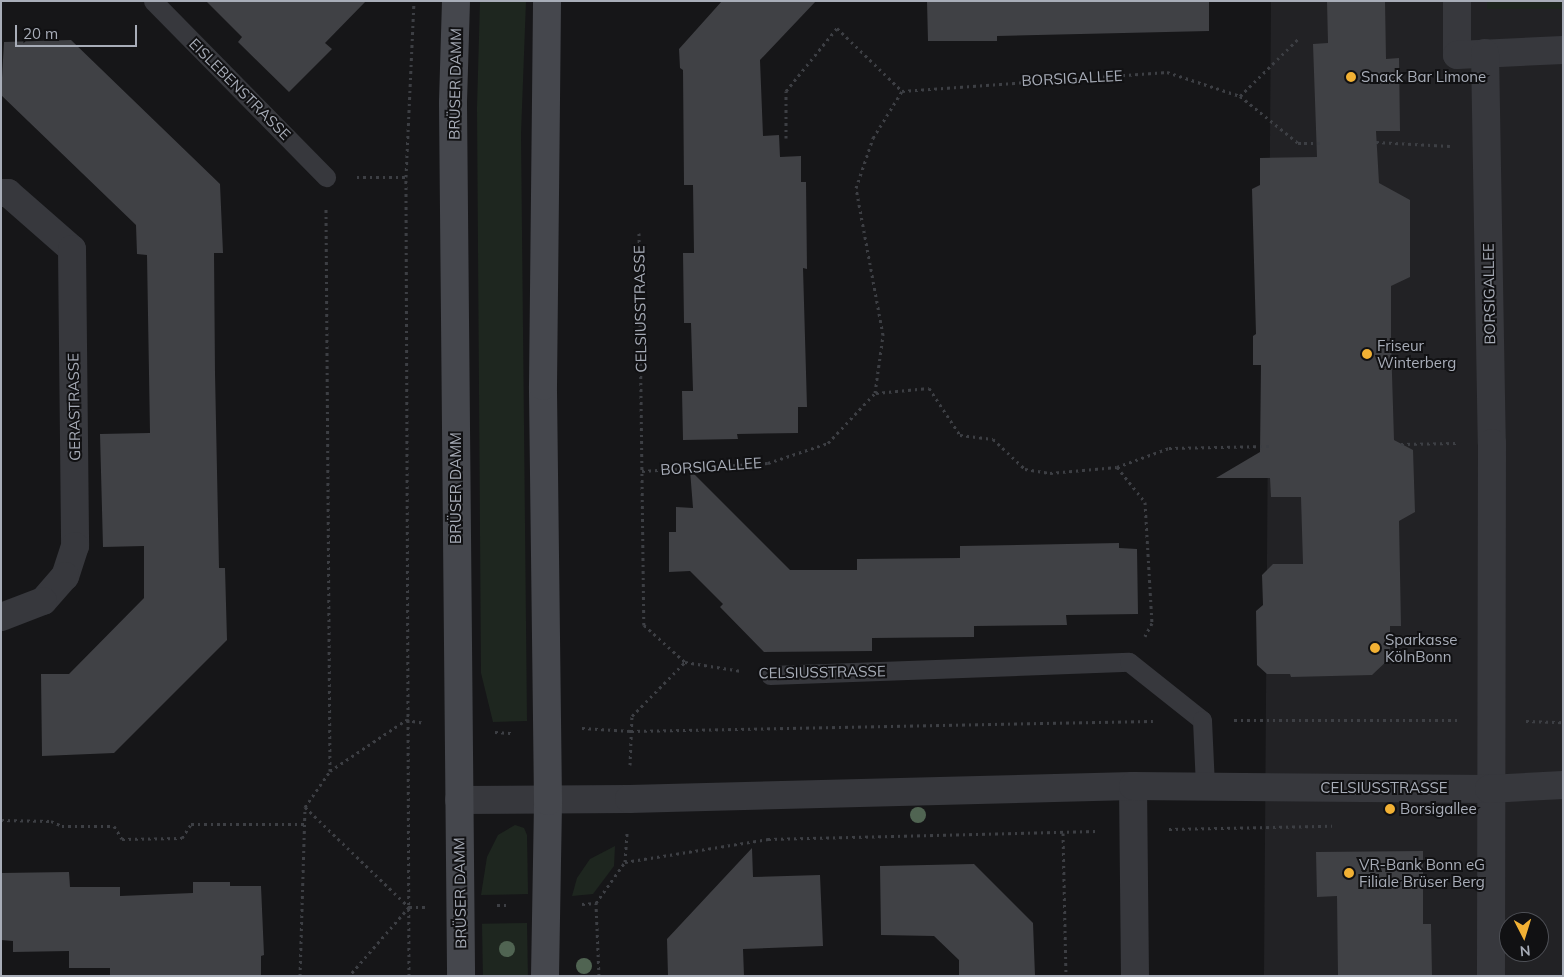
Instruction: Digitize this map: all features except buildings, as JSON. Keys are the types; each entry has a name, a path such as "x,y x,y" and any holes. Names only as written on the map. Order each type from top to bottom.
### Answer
{"street":[{"name":"BRÜSER DAMM","path":"456,1 453,103 461,976"},
{"path":"546,976 548,801 543,396 547,1"},
{"path":"1457,1 1457,55 1563,50"},
{"name":"BORSIGALLEE","path":"1484,54 1492,443 1489,790 1491,976"},
{"name":"GERASTRASSE","path":"1,193 8,193 72,249 75,546 65,576 43,601 1,617"},
{"name":"CELSIUSSTRASSE","path":"459,800 548,801 1132,786 1489,790 1563,785"},
{"path":"1132,786 1135,976"}],"lane":[{"name":"EISLEBENSTRASSE","path":"153,1 326,177"},
{"name":"CELSIUSSTRASSE","path":"770,675 1129,662"},
{"path":"1129,662 1202,720 1205,786"}],"path":[{"path":"409,976 406,720 406,176 414,1"},
{"path":"786,138 786,91 837,28 902,91 873,138 856,188 883,335 875,393 929,388 960,435 993,439 1025,469 1050,473 1117,467 1170,448 1270,446"},
{"path":"1240,96 1298,39"},
{"name":"BORSIGALLEE","path":"902,91 1166,72 1240,96 1298,143 1322,143"},
{"path":"1376,142 1425,147 1486,145"},
{"path":"330,771 326,177 406,176"},
{"name":"CELSIUSSTRASSE","path":"639,233 644,626 685,662 770,675"},
{"name":"BORSIGALLEE","path":"642,471 768,463 828,442 875,393"},
{"path":"1401,444 1492,443"},
{"path":"1117,467 1145,502 1146,511 1152,623 1129,662"},
{"path":"631,748 632,716 685,662"},
{"path":"300,976 305,807 330,771 406,720 434,724"},
{"path":"592,726 631,731 1202,720 1490,720"},
{"path":"305,807 409,907"},
{"path":"1,820 51,821 62,826 114,826 122,839 182,838 191,824 304,824"},
{"path":"1164,829 1341,826"},
{"path":"625,862 768,839 1133,830"},
{"path":"1063,833 1066,976"},
{"path":"599,976 596,903 625,862 627,841"},
{"path":"490,906 518,905"},
{"path":"349,976 409,907"}],"shaded area":[{"path":"480,1 526,1 521,134 527,721 493,722 481,673 477,108"},
{"path":"1271,1 1563,1 1563,976 1264,976"},
{"path":"1487,1 1563,1 1563,9 1487,9"},
{"path":"515,825 524,828 527,835 528,894 481,895 487,857 498,835"},
{"path":"615,846 614,866 593,894 572,896 577,878 590,859"},
{"path":"527,923 528,976 483,976 482,924"}],"place":[{"name":"Snack Bar Limone","path":"1351,77"},
{"name":"Friseur Winterberg","path":"1367,354"},
{"name":"Sparkasse KölnBonn","path":"1375,648"},
{"name":"Borsigallee","path":"1390,809"},
{"name":"VR-Bank Bonn eG Filiale Brüser Berg","path":"1349,873"}]}
